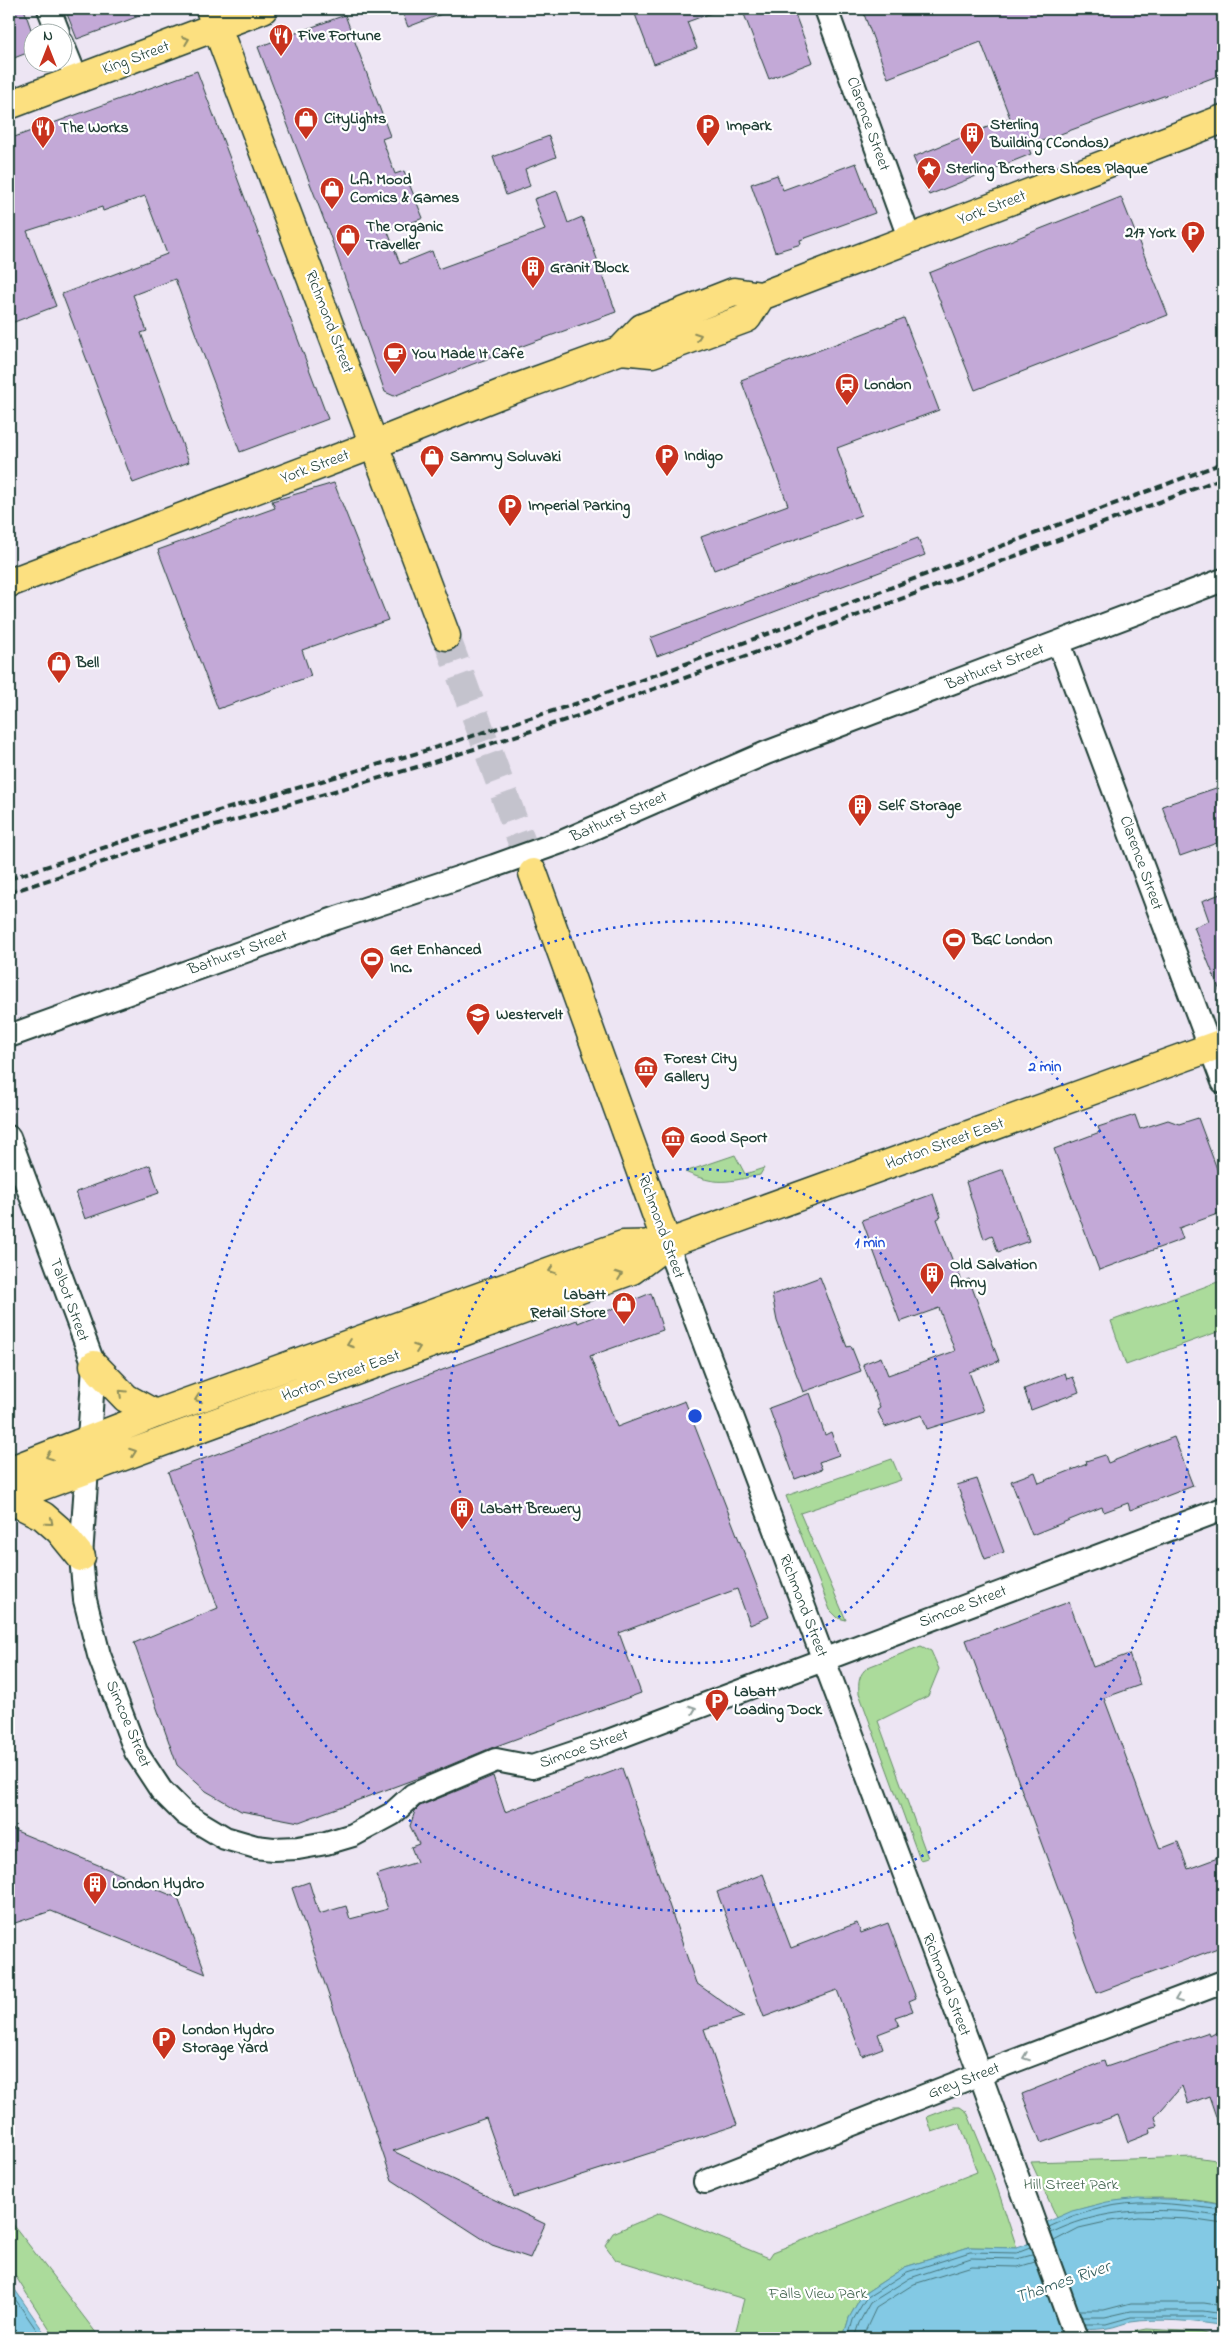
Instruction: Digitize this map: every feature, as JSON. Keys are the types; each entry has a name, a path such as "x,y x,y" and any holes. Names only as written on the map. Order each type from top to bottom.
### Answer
{"main road":[{"name":"King Street","path":"9,105 77,80 214,18 263,9"},
{"name":"Richmond Street","path":"214,18 446,636"},
{"name":"York Street","path":"9,583 375,444 503,393 622,350 642,328 734,292 761,296 1223,119"},
{"name":"Richmond Street","path":"533,873 667,1244"},
{"name":"Horton Street East","path":"9,1499 632,1270 667,1244 1217,1046"},
{"name":"Horton Street East","path":"9,1471 155,1414 623,1245 667,1244"},
{"path":"94,1365 126,1398 155,1414"},
{"path":"9,1499 42,1516 60,1530 81,1557"}],"street":[{"path":"49,9 54,22"},
{"name":"Clarence Street","path":"826,9 910,240"},
{"path":"72,68 77,80"},
{"name":"Bathurst Street","path":"9,1036 337,918 564,841 750,760 1223,580"},
{"name":"Clarence Street","path":"1059,643 1217,1046 1223,1082"},
{"name":"Talbot Street","path":"9,1137 94,1365 88,1469"},
{"name":"Richmond Street","path":"667,1244 980,2074 1076,2338"},
{"name":"Simcoe Street","path":"88,1469 81,1557 85,1600 99,1655 143,1766 161,1790 185,1814 210,1831 240,1844 273,1849 326,1844 353,1834 392,1814 413,1795 496,1760 532,1767 648,1726 1223,1509"},
{"name":"Grey Street","path":"705,2182 980,2074 1223,1982"}],"green space":[{"path":"735,1155 745,1174 764,1168 760,1175 714,1181 685,1172"},
{"path":"1223,1280 1223,1330 1126,1365 1111,1321"},
{"path":"892,1459 901,1480 800,1513 846,1620 838,1618 830,1610 786,1496"},
{"path":"921,1646 931,1651 939,1669 928,1696 878,1721 928,1858 920,1860 859,1693 859,1685 861,1675 868,1667"},
{"name":"Falls View Park","path":"953,2107 960,2107 967,2112 993,2175 1017,2248 969,2247 905,2267 862,2295 849,2318 843,2338 734,2338 744,2299 616,2260 605,2245 613,2233 660,2213 769,2258 773,2252 977,2172 960,2123 932,2132 927,2117"},
{"name":"Hill Street Park","path":"1195,2157 1223,2161 1223,2205 1183,2199 1139,2199 1096,2205 1057,2218 1031,2162"},
{"path":"9,2219 100,2338 55,2338 9,2266"},
{"path":"1147,2329 1199,2332 1220,2338 1101,2338"}],"water":[{"name":"Thames River","path":"1138,2198 1191,2200 1223,2205 1223,2326 1189,2321 1152,2320 1131,2322 1100,2329 1074,2330 1052,2338 843,2338 849,2318 862,2295 905,2267 969,2247 1017,2248 1026,2245 1045,2223 1072,2211 1107,2202"},
{"path":"9,2281 48,2338 9,2338"}],"building":[{"path":"9,9 24,9 29,22 22,22 22,55 9,60"},
{"path":"65,9 153,9 153,11 77,39 72,22 70,22"},
{"path":"401,9 452,9 452,10 408,27"},
{"path":"633,9 717,9 717,11 687,22 697,48 654,64"},
{"path":"742,9 793,9 813,62 769,79"},
{"path":"862,9 1223,9 1223,74 1028,146 1031,154 929,195 913,157 1010,118 981,42 888,78"},
{"path":"345,15 390,136 382,139 395,174 404,171 423,218 388,232 400,264 432,251 438,269 545,230 534,199 557,191 568,223 582,217 616,312 473,364 394,396 385,392 329,233 258,47"},
{"path":"197,71 328,419 240,452 175,279 133,295 147,331 141,333 189,462 133,483 62,294 167,254 145,196 103,211 102,207 27,231 56,306 9,324 9,139"},
{"path":"549,136 556,157 525,169 530,186 506,195 493,157"},
{"path":"856,163 875,213 800,240 801,244 775,252 751,184 777,175 783,190"},
{"path":"1121,197 1168,315 975,390 929,273"},
{"name":"London","path":"904,318 939,410 837,448 861,515 714,570 701,537 788,505 741,380"},
{"path":"334,483 388,620 302,650 311,676 218,709 158,550 275,508 272,501"},
{"path":"918,538 925,555 657,656 650,638"},
{"path":"1219,787 1223,801 1223,836 1216,839 1217,843 1180,856 1162,806"},
{"path":"1223,893 1222,996 1194,927 1209,921 1202,901"},
{"path":"1135,1115 1140,1129 1168,1120 1179,1124 1198,1118 1223,1185 1223,1212 1179,1228 1183,1239 1099,1270 1054,1149 1100,1132 1098,1127"},
{"path":"150,1165 159,1193 85,1219 76,1192"},
{"path":"1003,1169 1029,1241 998,1252 992,1235 984,1239 966,1182"},
{"name":"Old Salvation Army","path":"933,1194 941,1217 937,1219 953,1262 955,1261 962,1282 969,1279 999,1361 969,1372 984,1411 927,1429 922,1415 885,1427 877,1410 880,1408 863,1364 881,1357 888,1375 955,1351 939,1308 900,1322 862,1220"},
{"path":"820,1277 847,1347 851,1346 861,1371 803,1392 777,1321 772,1295"},
{"name":"Labatt Brewery","path":"651,1293 663,1330 590,1356 617,1427 685,1401 769,1617 750,1625 737,1589 619,1633 641,1693 299,1822 241,1811 206,1791 177,1765 134,1643 218,1608 168,1472 577,1320 578,1323"},
{"path":"1065,1373 1067,1379 1073,1377 1079,1392 1031,1410 1024,1389"},
{"path":"810,1393 825,1435 831,1432 839,1455 819,1462 822,1469 795,1479 769,1408"},
{"path":"1174,1437 1193,1486 1130,1510 1128,1503 1104,1512 1102,1507 1032,1535 1011,1481 1035,1472 1039,1483 1087,1464 1086,1461 1105,1455 1108,1463"},
{"path":"977,1479 1004,1552 985,1559 957,1485"},
{"path":"1069,1602 1093,1667 1129,1654 1140,1685 1104,1698 1160,1849 1178,1842 1188,1869 1223,1856 1223,1946 1097,1993 966,1640"},
{"path":"622,1768 696,1983 744,2017 704,2029 737,2125 514,2197 486,2118 393,2151 545,2224 530,2258 492,2245 392,2180 292,1888 309,1882 319,1914 346,1906 350,1919 388,1909 376,1875 417,1862 411,1847 419,1844 410,1826 415,1811 420,1806 493,1776 505,1812"},
{"name":"London Hydro","path":"9,1828 178,1898 206,1974 51,1911 9,1925"},
{"path":"763,1874 791,1948 857,1923 861,1933 888,1923 916,1998 909,2001 913,2011 895,2017 899,2026 878,2034 883,2048 862,2056 837,1990 764,2017 717,1892"},
{"path":"1223,2029 1223,2130 1221,2131 1209,2096 1188,2104 1182,2086 1155,2117 1158,2126 1150,2128 1151,2133 1128,2142 1118,2115 1041,2143 1022,2094 1104,2061 1106,2067 1209,2032 1210,2036"}],"tunnel":[{"path":"446,636 533,873"}],"railway":[{"path":"9,879 184,821 421,752 575,704 1223,463"},
{"path":"9,893 187,834 424,765 578,716 805,635 1223,478"}],"place":[{"name":"Five Fortune","path":"281,57"},
{"name":"CityLights","path":"306,140"},
{"name":"Impark","path":"708,147"},
{"name":"The Works","path":"43,149"},
{"name":"Sterling Building (Condos)","path":"972,155"},
{"name":"Sterling Brothers Shoes Plaque","path":"929,190"},
{"name":"L.A. Mood Comics & Games","path":"332,210"},
{"name":"217 York","path":"1193,254"},
{"name":"The Organic Traveller","path":"348,257"},
{"name":"Granit Block","path":"533,289"},
{"name":"You Made It Cafe","path":"395,375"},
{"name":"London","path":"847,406"},
{"name":"Indigo","path":"667,477"},
{"name":"Sammy Soluvaki","path":"432,478"},
{"name":"Imperial Parking","path":"510,527"},
{"name":"Bell","path":"59,684"},
{"name":"Self Storage","path":"860,827"},
{"name":"BGC London","path":"954,961"},
{"name":"Get Enhanced Inc.","path":"372,980"},
{"name":"Westervelt","path":"478,1036"},
{"name":"Forest City Gallery","path":"646,1089"},
{"name":"Good Sport","path":"673,1159"},
{"name":"Old Salvation Army","path":"932,1295"},
{"name":"Labatt Retail Store","path":"624,1325"},
{"name":"Labatt Brewery","path":"462,1530"},
{"name":"Labatt Loading Dock","path":"717,1722"},
{"name":"London Hydro","path":"95,1905"},
{"name":"London Hydro Storage Yard","path":"164,2060"}]}
